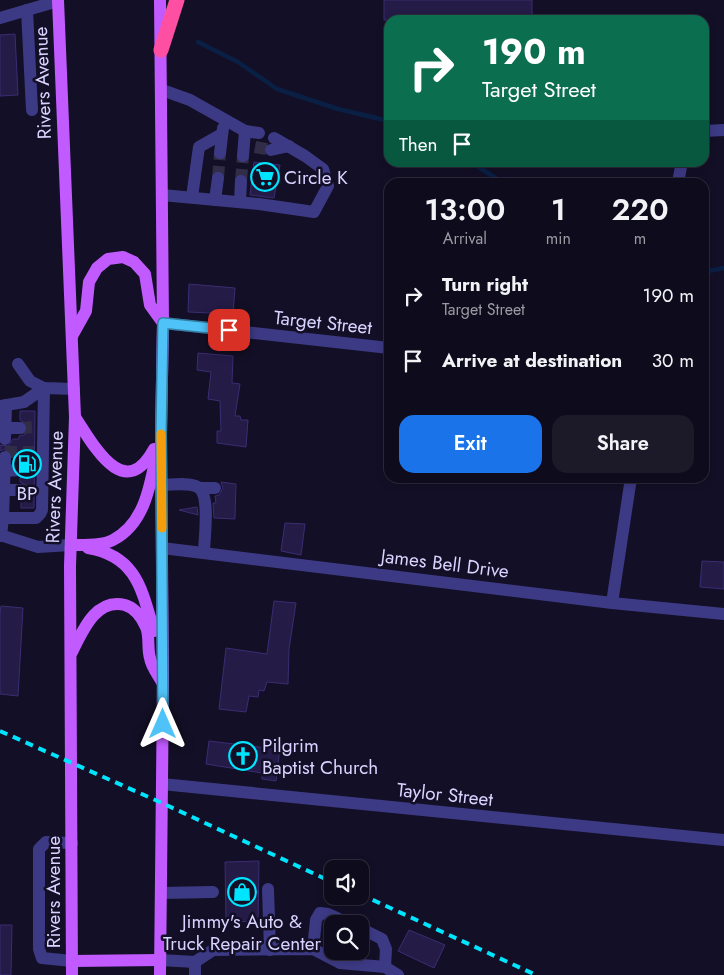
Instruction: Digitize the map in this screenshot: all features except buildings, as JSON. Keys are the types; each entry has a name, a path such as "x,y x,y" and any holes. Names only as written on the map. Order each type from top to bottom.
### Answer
{"highway":[{"path":"161,50 177,0"}],"main road":[{"name":"Rivers Avenue","path":"58,0 75,417 71,545 72,975"},
{"path":"160,0 163,323 161,434 163,684 160,975"},
{"path":"72,336 86,311 89,282 97,268 108,259 123,257 134,262 145,274 150,305 163,323"},
{"path":"75,417 99,454 120,471 133,470 147,462 161,434"},
{"path":"71,545 92,545 112,541 128,529 138,517 151,481 161,434"},
{"path":"71,545 99,550 114,556 128,567 141,586 153,630 163,646"},
{"path":"71,653 88,623 97,612 108,604 129,606 140,616 147,629 150,659 163,684"},
{"path":"72,961 160,960"}],"street":[{"path":"0,18 58,0"},
{"path":"27,10 32,110"},
{"path":"162,90 190,100 245,130 259,133"},
{"path":"220,153 224,119"},
{"path":"245,130 247,149"},
{"path":"709,131 724,130"},
{"path":"192,198 199,147 222,134"},
{"path":"162,194 314,212 328,186 323,169 289,146 272,144"},
{"path":"215,200 218,178"},
{"path":"240,202 241,181"},
{"name":"Target Street","path":"163,323 384,347"},
{"path":"18,364 30,381 44,388 74,389"},
{"path":"20,428 5,434 3,406 24,402 44,388"},
{"path":"2,516 36,518 42,510 39,491 38,452 44,388"},
{"path":"5,457 0,536 38,546 71,545"},
{"path":"4,471 20,470"},
{"path":"612,602 630,483"},
{"path":"162,486 189,485 199,488 215,488"},
{"path":"199,488 204,495 206,504 204,553"},
{"path":"4,490 21,490"},
{"name":"James Bell Drive","path":"162,548 724,614"},
{"name":"Taylor Street","path":"162,784 724,840"},
{"path":"72,843 46,842 40,849 39,949 42,958 72,961"},
{"path":"268,889 270,950"},
{"path":"161,893 213,892"},
{"path":"313,949 316,920 320,913 330,915"},
{"path":"369,932 382,938 386,949 384,967"},
{"path":"160,960 195,962 213,950 313,949 340,963 384,967 398,975"},
{"path":"195,962 196,975"}],"waterway":[{"path":"198,42 238,62 277,89 338,109 384,120"},
{"path":"479,167 496,178"},
{"path":"709,271 724,268"}],"tunnel":[{"path":"255,147 271,150"},
{"path":"218,178 220,153"},
{"path":"241,181 243,156"},
{"path":"20,428 34,427"},
{"path":"5,452 34,452"},
{"path":"20,470 34,470"},
{"path":"21,490 35,491"}],"railway":[{"path":"0,731 324,878"},
{"path":"369,898 536,975"}],"slow traffic":[{"path":"161,434 162,528"}],"place":[{"name":"Circle K","path":"265,177"},
{"name":"BP","path":"27,464"},
{"name":"Pilgrim Baptist Church","path":"243,756"},
{"name":"Jimmy's Auto & Truck Repair Center","path":"242,892"}],"route":[{"path":"163,724 161,434 163,323 229,330"}]}
